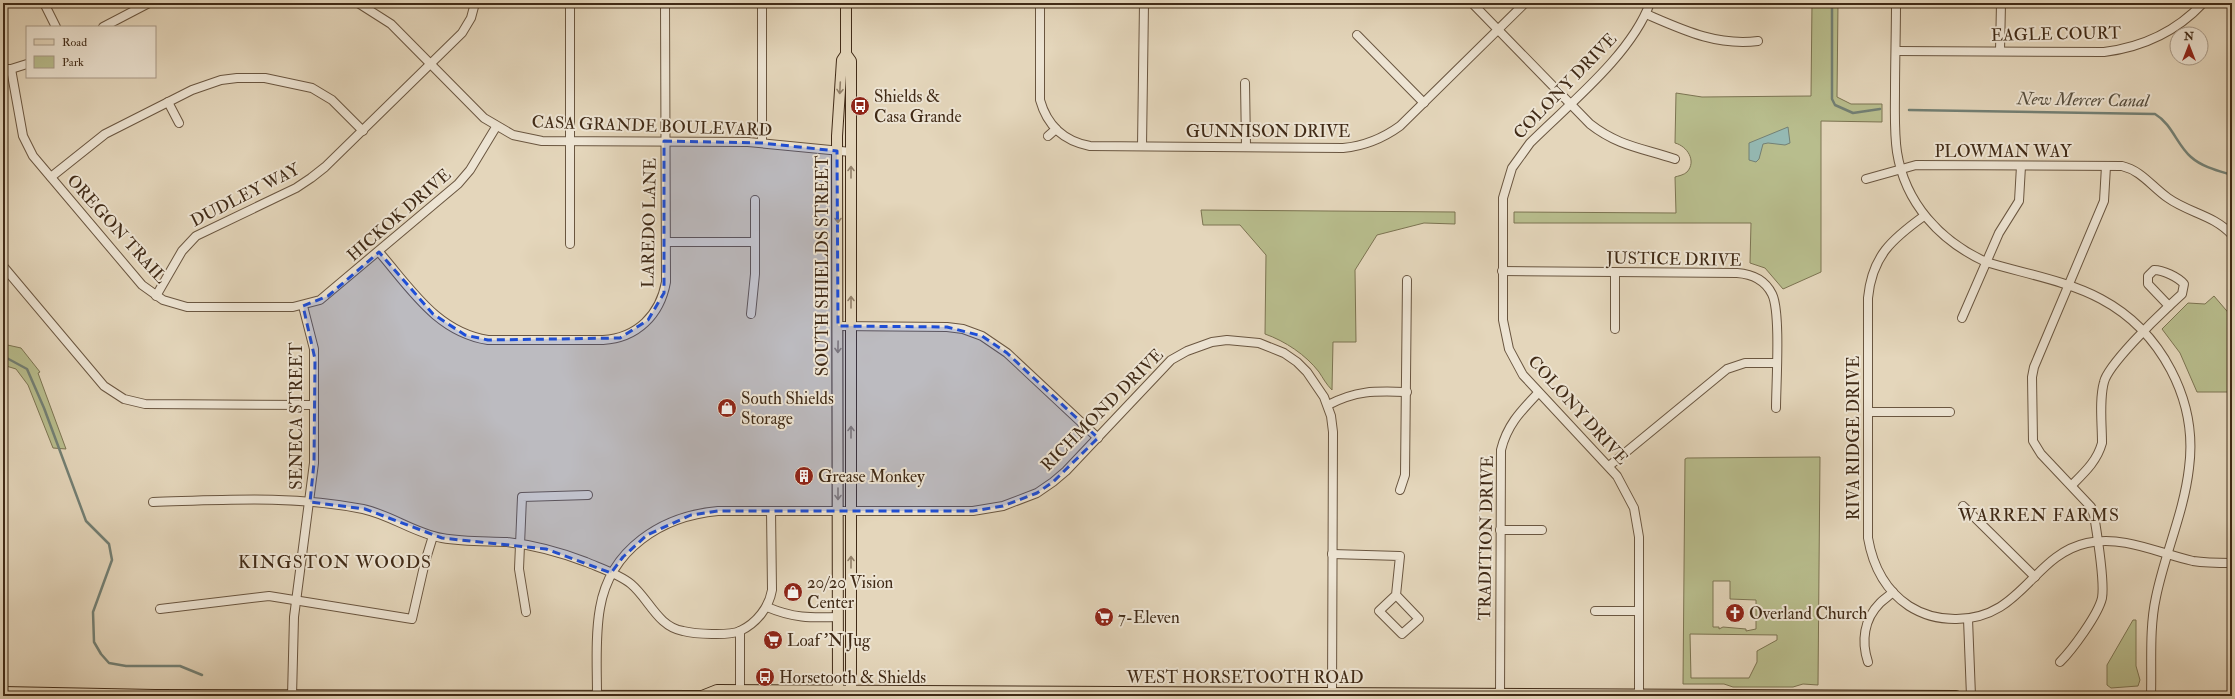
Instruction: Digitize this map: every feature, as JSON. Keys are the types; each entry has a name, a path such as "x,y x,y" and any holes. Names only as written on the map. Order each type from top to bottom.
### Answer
{"main road":[{"name":"SOUTH SHIELDS STREET","path":"838,694 838,151 842,60 846,54 846,3"},
{"name":"SOUTH SHIELDS STREET","path":"846,54 851,61 851,694"},
{"name":"WEST HORSETOOTH ROAD","path":"3,692 155,695 702,696 717,690 838,694 1956,696"}],"street":[{"path":"44,3 56,26"},
{"path":"105,26 149,3"},
{"name":"CASA GRANDE BOULEVARD","path":"361,3 391,24 484,118 496,127 528,139 570,141 762,143 851,152"},
{"name":"DUDLEY WAY","path":"156,296 182,251 196,236 296,188 311,178 363,131 462,33 471,18 475,3"},
{"path":"570,3 570,244"},
{"name":"LAREDO LANE","path":"379,252 433,314 444,324 465,335 488,340 603,340 620,338 640,328 654,313 665,288 665,3"},
{"path":"762,3 762,143"},
{"name":"GUNNISON DRIVE","path":"1040,3 1040,100 1047,118 1056,129 1069,140 1085,145 1343,148 1368,144 1390,133 1424,103 1525,3"},
{"path":"1142,146 1144,3"},
{"path":"1472,3 1590,124 1617,142 1674,159"},
{"name":"COLONY DRIVE","path":"1639,695 1639,537 1636,517 1624,486 1609,466 1538,393 1523,375 1509,349 1503,320 1503,198 1512,168 1530,143 1620,53 1646,14 1650,3"},
{"path":"1896,3 1895,136 1900,168 1911,194 1924,216 1954,245 1986,262 2069,286 2101,299 2119,310 2144,331 2169,366 2185,405 2188,419 2189,467 2153,614 2151,696"},
{"path":"2000,3 2000,51"},
{"name":"EAGLE COURT","path":"1896,51 2104,52 2138,45 2168,32 2183,22 2203,3"},
{"path":"1646,14 1703,38 1732,42 1758,41"},
{"path":"1357,34 1424,103"},
{"path":"7,69 26,64"},
{"name":"OREGON TRAIL","path":"7,69 23,136 33,156 142,285 156,296 174,304 187,307 303,306"},
{"path":"51,177 105,134 192,90 221,80 237,78 265,78 306,86 324,93 363,131"},
{"path":"1245,83 1246,146"},
{"path":"168,102 178,123"},
{"name":"HICKOK DRIVE","path":"303,306 328,296 458,184 470,170 496,127"},
{"path":"1048,136 1056,129"},
{"name":"PLOWMAN WAY","path":"1866,179 1900,168 1916,165 2122,166 2140,173 2166,196 2217,221 2232,235"},
{"path":"1962,318 1999,233 2019,202 2021,166"},
{"path":"2060,662 2071,652 2102,598 2097,541 2091,507 2072,485 2041,454 2033,441 2032,377 2034,367 2104,201 2106,166"},
{"path":"750,314 755,242 756,200"},
{"name":"RIVA RIDGE DRIVE","path":"1924,216 1890,243 1882,254 1872,276 1868,298 1868,538 1874,564 1880,576 1893,592 1912,608 1928,615 1947,619 1968,619 1989,613 2003,606 2055,557 2065,551 2097,541 2127,542 2195,561 2232,563"},
{"path":"666,242 755,242"},
{"path":"3,266 104,386 124,399 146,404 314,405"},
{"path":"2072,485 2092,464 2100,452 2104,380 2108,372 2144,331 2182,294 2184,284 2181,281 2165,273 2154,270 2148,276 2148,284 2169,306"},
{"name":"JUSTICE DRIVE","path":"1502,271 1737,273 1755,277 1768,287 1775,302 1776,408"},
{"path":"1615,272 1615,329"},
{"path":"1400,490 1405,475 1407,280"},
{"name":"SENECA STREET","path":"292,695 293,638 314,464 314,349 303,306"},
{"path":"838,326 947,327 963,329 982,336 1007,353 1098,438"},
{"name":"RICHMOND DRIVE","path":"597,696 598,623 604,590 611,573 634,545 656,529 675,520 702,512 718,511 973,511 1003,506 1038,493 1054,482 1098,438 1171,360 1187,351 1212,342 1248,341 1272,347 1284,353 1308,372 1328,405"},
{"path":"1609,466 1727,369 1745,363 1776,363"},
{"path":"1332,695 1333,432 1328,405 1357,393 1371,391 1407,392"},
{"name":"TRADITION DRIVE","path":"1500,695 1501,460 1504,438 1516,416 1538,393"},
{"path":"1868,412 1950,412"},
{"path":"526,612 520,584 522,498 588,495"},
{"path":"153,502 263,498 310,502 365,509 433,536 456,540 520,544 559,553 611,573 630,583 669,627 682,631 706,633 740,630 758,618 770,602 772,590 771,511"},
{"path":"1963,506 2035,577"},
{"path":"1500,530 1542,530"},
{"path":"160,609 268,596 412,619 424,562 433,536"},
{"path":"1332,554 1400,556 1396,594 1379,610 1402,634 1419,619 1396,594"},
{"path":"1868,662 1864,645 1866,625 1874,610 1893,592"},
{"path":"767,607 786,615 802,618 838,617"},
{"path":"1595,611 1639,612"},
{"path":"1968,619 1971,696"},
{"path":"740,630 740,691"}],"highlighted area":[{"path":"664,141 762,143 837,151 838,326 947,327 982,336 1007,353 1098,438 1053,482 1037,493 1003,506 973,511 718,511 691,515 647,535 623,557 611,573 546,549 442,538 365,509 310,502 314,463 315,359 303,306 328,296 379,252 433,314 465,335 488,340 620,338 648,320 664,293"}],"green space":[{"path":"1812,3 1838,3 1837,97 1851,104 1882,104 1882,122 1821,121 1821,272 1783,289 1765,268 1750,263 1751,223 1514,223 1514,212 1676,213 1675,177 1683,175 1687,172 1690,168 1691,159 1683,147 1675,143 1676,93 1702,97 1811,96"},
{"path":"1201,210 1455,212 1455,224 1424,223 1377,235 1355,270 1356,342 1333,342 1332,390 1314,366 1301,354 1280,340 1265,334 1266,255 1240,225 1203,225"},
{"path":"2214,296 2232,317 2232,392 2197,392 2180,353 2162,329 2188,303 2205,304"},
{"path":"3,344 21,348 40,372 38,373 66,449 53,448 28,385 16,369 3,365"},
{"path":"1820,457 1818,685 1803,684 1793,687 1733,687 1724,684 1683,684 1685,459","holes":["1713,581 1730,581 1730,599 1756,600 1756,629 1746,631 1746,629 1723,627 1719,629 1719,627 1713,627","1690,634 1777,635 1777,640 1757,651 1757,662 1749,678 1691,678"]},
{"path":"2133,620 2136,620 2136,666 2140,680 2138,686 2111,688 2107,685 2107,665"}],"water":[{"path":"1788,127 1790,143 1785,145 1768,143 1763,144 1759,159 1756,162 1749,160 1749,143"}],"waterway":[{"name":"New Mercer Canal","path":"1832,3 1832,99 1835,105 1853,113 1880,109"},
{"name":"New Mercer Canal","path":"1909,110 2155,114 2166,123 2182,147 2191,157 2211,168 2232,175"},
{"path":"3,356 27,369 44,408 86,521 109,544 112,560 93,612 94,642 101,654 109,663 126,666 180,666 202,675"}],"place":[{"name":"Shields & Casa Grande","path":"860,106"},
{"name":"South Shields Storage","path":"727,408"},
{"name":"Grease Monkey","path":"804,476"},
{"name":"20/20 Vision Center","path":"793,592"},
{"name":"Overland Church","path":"1735,613"},
{"name":"7-Eleven","path":"1104,617"},
{"name":"Loaf 'N Jug","path":"773,640"},
{"name":"Horsetooth & Shields","path":"765,677"}],"district":[{"name":"WARREN FARMS","path":"2039,515"},
{"name":"KINGSTON WOODS","path":"335,562"}]}
